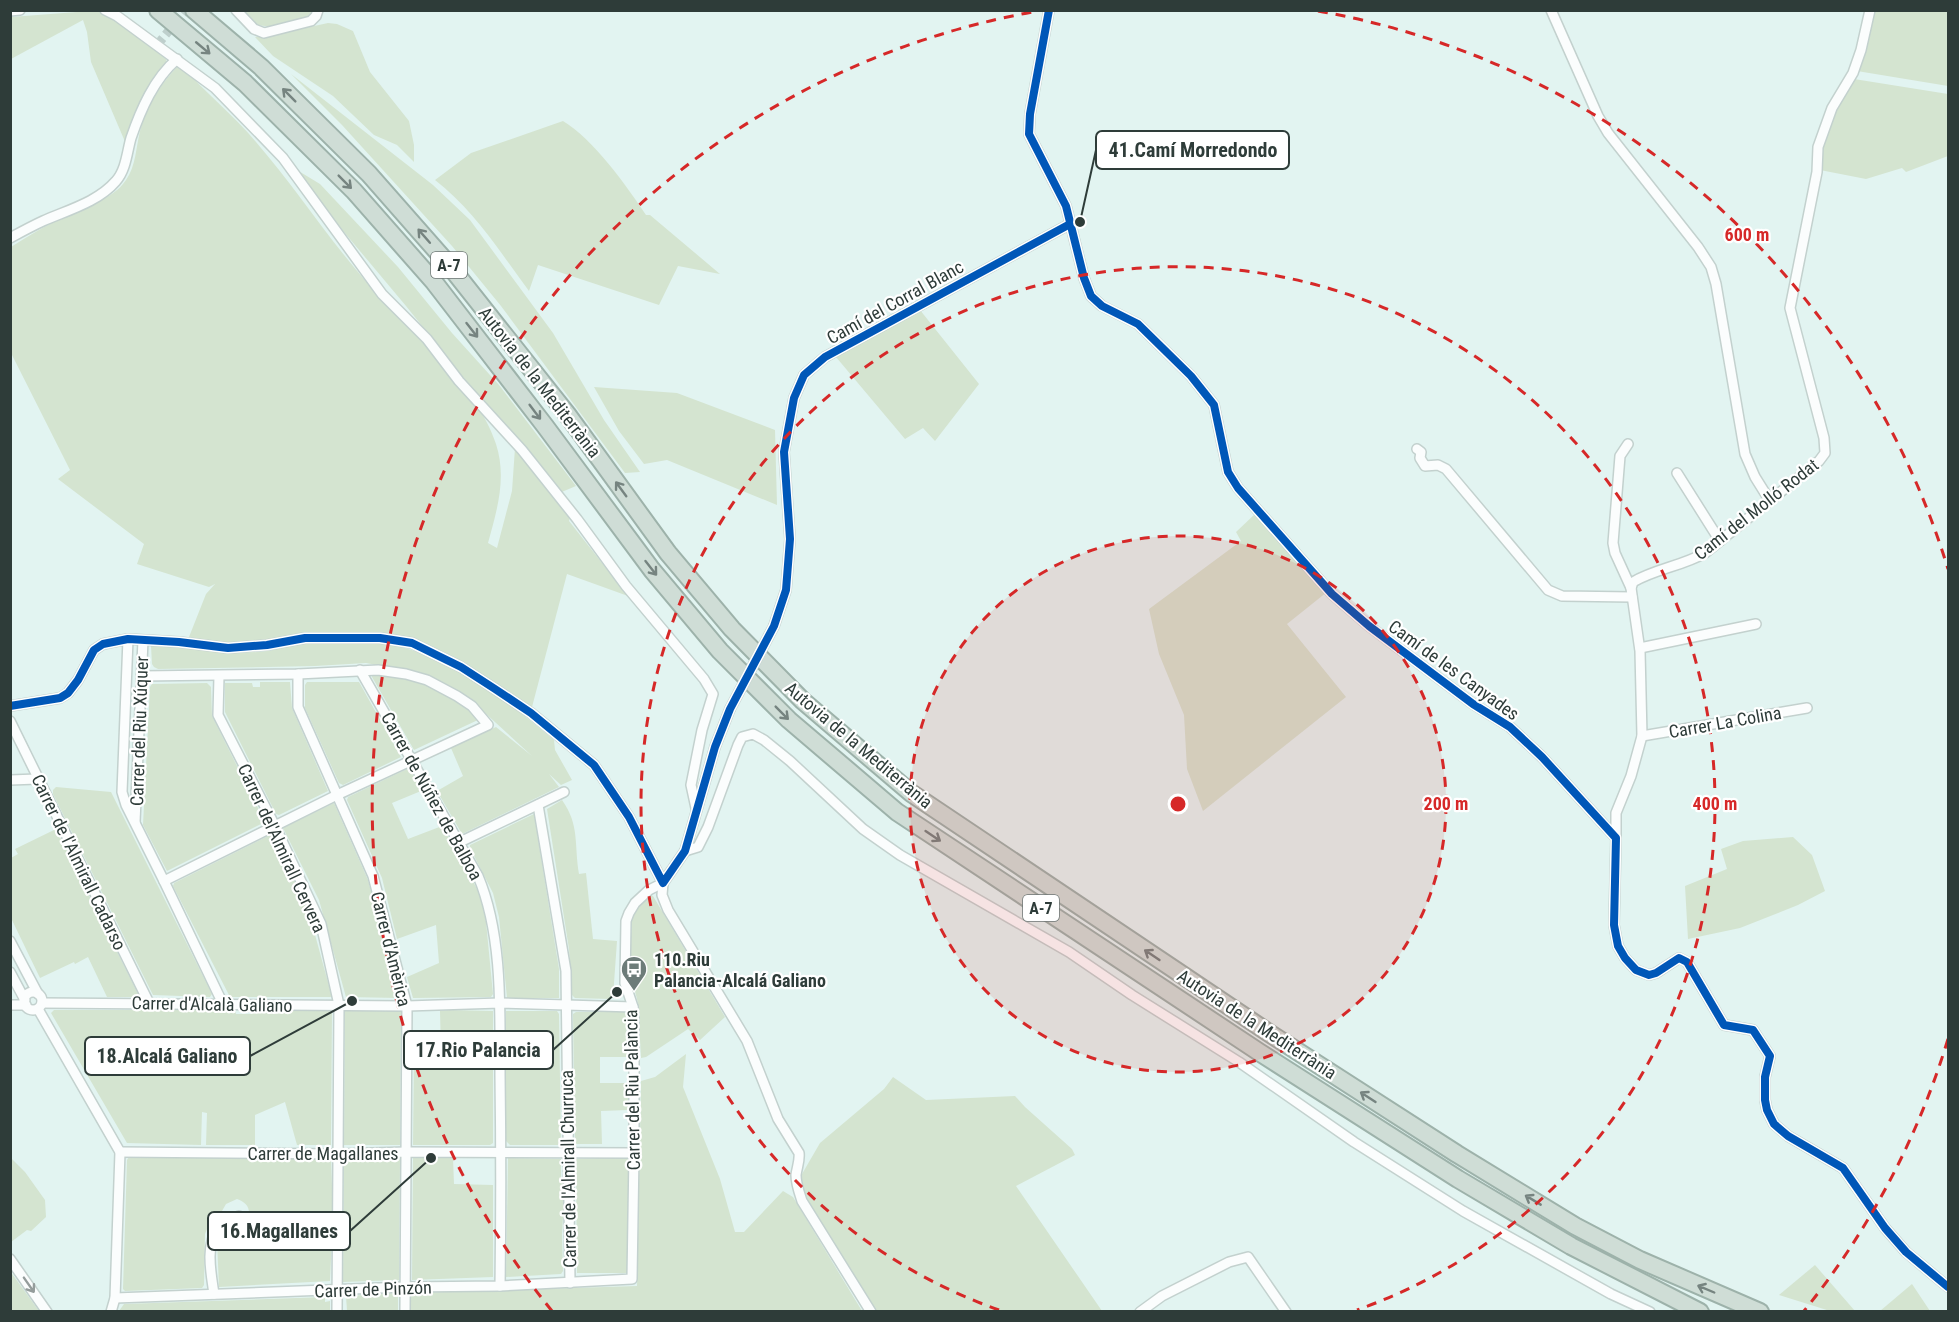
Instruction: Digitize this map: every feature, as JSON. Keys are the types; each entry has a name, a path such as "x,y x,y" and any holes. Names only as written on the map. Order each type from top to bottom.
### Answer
{"highway":[{"name":"Autovia de la Mediterrània","path":"158,10 245,83 354,190 434,282 652,570 720,651 789,720 897,812 1258,1052 1458,1179 1571,1246 1700,1311"},
{"name":"Autovia de la Mediterrània","path":"194,10 261,67 369,174 449,265 567,414 668,554 732,629 803,701 911,793 1269,1033 1457,1154 1575,1226 1631,1255 1760,1311"}],"street":[{"path":"10,11 20,10"},
{"path":"105,10 117,16 214,88 283,158 382,294 427,339 459,381 522,450 626,586 704,680 713,694 702,730 691,784 697,812"},
{"path":"236,10 254,28 264,33 311,21 318,10"},
{"name":"Camí de les Canyades","path":"1049,10 1030,114 1029,134 1066,206 1084,278 1091,296 1102,306 1138,324 1191,376 1214,405 1228,472 1238,488 1332,594 1369,626 1473,704 1510,727 1542,757 1616,838"},
{"path":"1551,10 1598,116 1608,133 1698,247 1711,267 1719,294 1745,454 1755,477 1770,501"},
{"name":"Camí del Molló Rodat","path":"1631,593 1633,582 1641,577 1696,558 1770,501 1819,461 1825,453 1824,438 1790,308 1816,172 1818,147 1832,108 1853,73 1870,10"},
{"path":"10,238 94,199 117,180 122,171 131,138 155,83 166,68 177,59"},
{"name":"Camí del Corral Blanc","path":"685,851 709,764 730,709 774,626 786,590 790,539 784,452 794,398 804,375 825,357 1070,224"},
{"path":"1628,444 1620,456 1613,543 1631,593 1640,648 1642,736 1631,776 1616,813 1614,925 1618,946 1625,958 1641,974 1656,974 1679,958 1688,962 1724,1025 1753,1030 1770,1056 1765,1077 1765,1100 1774,1124 1788,1136 1843,1168 1892,1236 1948,1287"},
{"path":"1418,449 1425,466 1438,465 1446,469 1548,590 1562,596 1631,593"},
{"path":"1677,473 1720,540"},
{"path":"1640,648 1756,624"},
{"path":"10,706 60,698 73,688 94,650 103,644 129,639 228,648 267,645 305,638 380,638 412,643 461,667 531,713 594,765 629,817 663,883"},
{"name":"Carrer del Riu Xúquer","path":"129,639 122,792 126,805 223,1004"},
{"name":"Carrer del Riu Xúquer","path":"135,822 143,640"},
{"name":"Carrer de Núñez de Balboa","path":"360,670 460,842 486,895 491,914 500,1004 500,1286"},
{"path":"142,676 298,674 378,670 427,680 472,706 488,725 337,795 164,881"},
{"name":"Carrer d'Amèrica","path":"298,674 298,707 373,876 407,1006 405,1311"},
{"name":"Carrer del'Almirall Cervera","path":"219,676 218,715 275,826 321,924 339,1005 337,1311"},
{"name":"Carrer La Colina","path":"1642,736 1807,708"},
{"name":"Carrer de l'Almirall Cadarso","path":"10,721 149,1003"},
{"path":"871,1311 802,1201 796,1173 799,1153 778,1119 747,1041 668,910 662,895 663,883 685,851 698,847 708,827 738,744 742,737 753,734 790,760 862,829 900,855 1069,952 1132,995 1239,1062 1354,1142 1463,1211 1611,1294 1650,1311"},
{"path":"10,780 38,778"},
{"path":"460,842 564,792"},
{"name":"Carrer de l'Almirall Churruca","path":"538,805 566,971 570,1283"},
{"name":"Carrer del Riu Palància","path":"632,1279 633,1007 625,983 626,921 635,903 663,883"},
{"path":"10,941 39,1002 120,1152 115,1298 111,1311"},
{"path":"10,972 25,1003"},
{"name":"Carrer d'Alcalà Galiano","path":"25,1003 29,994 39,1002 407,1006 500,1004 633,1007"},
{"name":"Carrer d'Alcalà Galiano","path":"25,1003 31,1010 39,1002"},
{"name":"Carrer d'Alcalà Galiano","path":"10,1005 25,1003"},
{"name":"Carrer de Magallanes","path":"120,1152 634,1154"},
{"path":"213,1294 210,1252 212,1240 219,1226 239,1216"},
{"path":"1140,1311 1162,1296 1228,1262 1248,1257 1286,1311"},
{"path":"10,1259 47,1311"},
{"name":"Carrer de Pinzón","path":"115,1298 405,1287 500,1286 632,1279"}],"green space":[{"path":"90,11 108,13 166,59 167,65 126,144 91,62 83,20 11,59 11,17"},
{"path":"238,11 314,11 288,24 264,26 255,24"},
{"path":"1872,11 1948,11 1948,86 1857,71"},
{"path":"328,23 353,31 370,72 409,121 414,145 414,162 397,145 374,135 333,96 273,56 255,37"},
{"path":"180,64 247,132 363,278 457,378 473,400 487,422 496,444 501,469 500,494 488,543 497,548 512,491 515,448 570,517 569,521 628,596 567,574 532,707 431,647 302,634 257,644 216,644 189,637 206,594 215,584 209,587 137,564 144,544 58,479 70,470 11,353 11,247 56,220 106,198 120,187 132,169 140,131 151,103"},
{"path":"291,74 433,185 470,220 553,333 604,420 640,472 625,473 501,306 452,246 342,125"},
{"path":"1854,79 1948,94 1948,156 1906,172 1902,168 1866,179 1820,170 1827,134"},
{"path":"563,121 597,151 646,215 650,215 720,274 678,266 659,305 538,265 529,291 474,218 435,180 471,153"},
{"path":"287,164 320,184 398,267 452,333 499,385 576,486 557,494 406,306"},
{"path":"920,310 979,384 935,441 923,428 905,439 836,357"},
{"path":"594,387 677,393 775,430 777,505 667,460 644,464 619,431"},
{"path":"1255,514 1327,592 1287,624 1346,697 1203,811 1187,769 1184,715 1159,654 1149,609 1241,541 1236,532"},
{"path":"298,643 385,644 432,657 454,668 496,694 554,740 555,750 572,780 561,785 549,774 559,787 462,834 437,791 463,776 451,748 496,727 532,756 473,702 409,671 366,663 158,669 152,664 151,646 253,652"},
{"path":"372,673 405,678 434,689 465,705 480,719 414,750 372,677"},
{"path":"260,682 290,682 292,708 328,791 279,815 276,814 225,712 225,683 252,683 253,687 260,687"},
{"path":"307,682 359,682 401,757 343,785 339,783 305,708"},
{"path":"207,683 211,687 212,716 265,822 167,871 143,825 150,687 152,684"},
{"path":"407,769 411,770 421,791 392,803 408,839 442,826 476,887 486,922 493,994 491,997 413,998 407,977 439,963 436,925 397,939 382,878 347,800 348,797"},
{"path":"56,787 111,792 212,994 210,997 153,995 53,794"},
{"path":"562,800 572,818 579,874 586,873 593,939 617,941 613,997 610,999 575,998 572,995 569,949 547,809"},
{"path":"334,803 368,880 399,998 346,997 319,900 283,828"},
{"path":"534,814 559,969 559,998 507,998 499,917 493,893 470,845"},
{"path":"56,829 138,997 107,997 88,957 40,978 11,918 11,858 18,854 15,849"},
{"path":"272,834 308,909 332,997 230,997 173,886 174,883"},
{"path":"1793,837 1812,855 1825,891 1798,905 1740,928 1688,939 1685,886 1727,869 1721,849 1743,841"},
{"path":"649,895 653,896 725,1017 700,1040 688,1029 641,1058 638,1003 629,968 632,921 635,910"},
{"path":"54,1010 235,1010 236,1014 252,1014 252,1010 332,1010 331,1145 297,1145 285,1102 255,1115 255,1145 206,1145 207,1113 202,1112 201,1145 127,1143 51,1013"},
{"path":"345,1010 401,1010 400,1145 344,1145"},
{"path":"440,1011 493,1011 493,1143 490,1145 413,1145 414,1053 441,1051"},
{"path":"506,1011 557,1011 559,1014 561,1144 559,1145 510,1145 506,1141"},
{"path":"576,1012 624,1012 627,1057 600,1057 600,1083 628,1083 628,1110 601,1111 602,1144 576,1144 573,1014"},
{"path":"686,1054 683,1087 720,1179 735,1232 744,1232 783,1191 793,1197 862,1311 411,1311 411,1293 637,1286 641,1081 655,1077"},
{"path":"893,1077 926,1100 1015,1096 1072,1149 1075,1155 1016,1186 1102,1311 876,1311 802,1194 800,1182 802,1174 820,1143 884,1089"},
{"path":"129,1157 331,1158 333,1214 330,1281 219,1287 217,1241 223,1228 228,1224 242,1225 249,1216 246,1205 237,1199 226,1204 209,1224 205,1234 204,1285 202,1288 125,1291 123,1289 127,1160"},
{"path":"628,1157 629,1271 627,1273 577,1273 576,1159"},
{"path":"11,1158 25,1172 45,1200 46,1217 31,1231 27,1230 11,1242"},
{"path":"344,1158 400,1158 399,1280 343,1282"},
{"path":"413,1158 453,1158 454,1184 493,1185 493,1277 412,1280"},
{"path":"508,1158 561,1159 561,1179 567,1178 567,1200 564,1201 563,1271 561,1274 506,1277"},
{"path":"1815,1265 1855,1311 1830,1311 1779,1295"},
{"path":"10,1271 39,1311 11,1311"},
{"path":"1912,1284 1930,1311 1880,1311"},
{"path":"398,1293 398,1311 347,1311 346,1296"},
{"path":"325,1297 325,1302 330,1301 330,1311 119,1311 124,1304"}],"tunnel":[{"path":"157,45 186,10"}],"cycle path":[{"path":"1049,10 1030,114 1029,134 1066,206 1084,278 1091,296 1102,306 1138,324 1191,376 1214,405 1228,472 1238,488 1332,594 1369,626 1473,704 1510,727 1542,757 1616,838 1614,925 1618,946 1625,958 1636,970 1649,975 1679,958 1687,962 1724,1025 1753,1030 1770,1056 1765,1077 1765,1100 1774,1124 1788,1136 1843,1168 1885,1228 1906,1252 1948,1287"},
{"path":"10,706 60,698 68,693 78,680 94,650 103,644 128,639 228,648 267,645 305,638 380,638 412,643 461,667 531,713 594,765 629,817 663,883 685,851 715,747 730,709 774,626 786,590 790,539 784,452 794,398 804,375 825,357 1070,224"}],"place":[{"name":"41.Camí Morredondo","path":"1080,222"},
{"name":"17.Rio Palancia","path":"617,992"},
{"name":"110.Riu Palancia-Alcalá Galiano","path":"634,992"},
{"name":"18.Alcalá Galiano","path":"352,1001"},
{"name":"16.Magallanes","path":"431,1158"}]}
